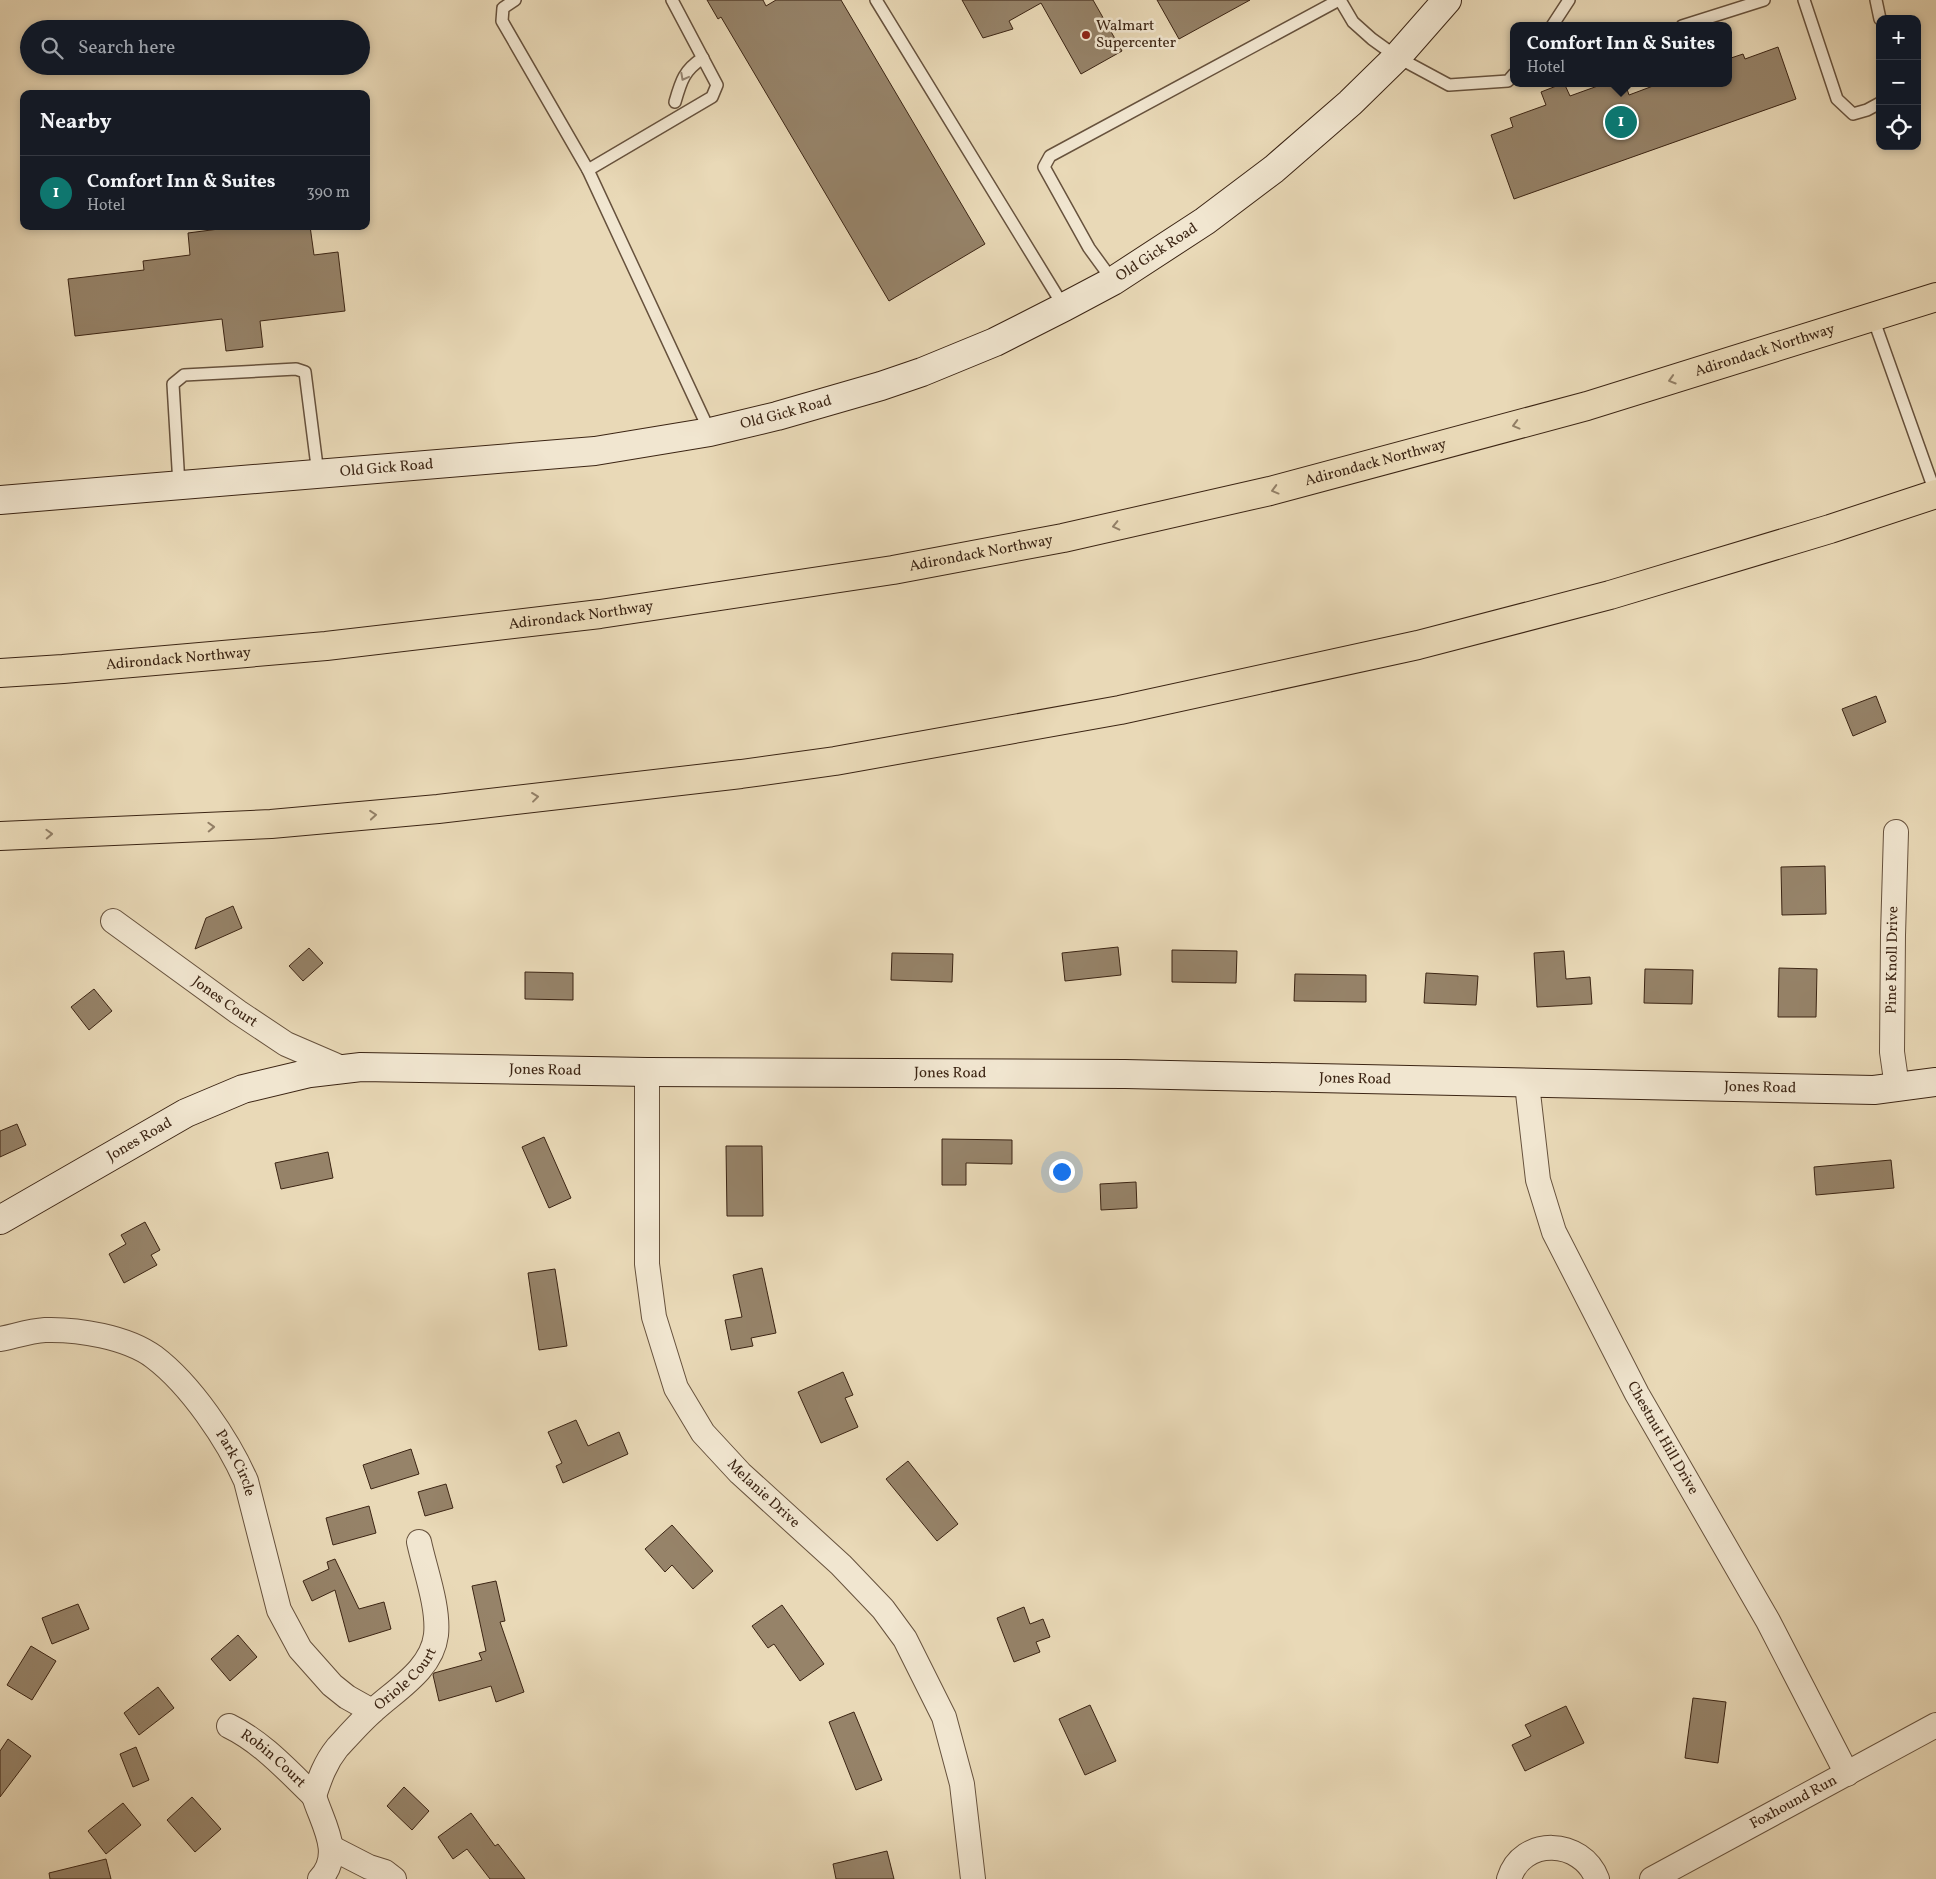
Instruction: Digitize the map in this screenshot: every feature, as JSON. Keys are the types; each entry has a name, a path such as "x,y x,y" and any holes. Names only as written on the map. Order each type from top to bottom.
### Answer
{"highway":[{"name":"Adirondack Northway","path":"0,673 63,670 326,646 600,614 893,570 1063,538 1270,491 1568,411 1936,297"},
{"path":"0,836 281,823 438,809 742,774 835,761 1120,710 1418,646 1610,595 1830,529 1936,494"}],"street":[{"name":"Old Gick Road","path":"0,500 595,451 710,432 805,409 913,375 995,342 1064,307 1112,281 1205,221 1274,169 1350,102 1397,57 1447,0"},
{"name":"Pine Knoll Drive","path":"1896,832 1892,1052 1897,1087"},
{"name":"Jones Court","path":"113,920 238,1012 286,1044 344,1069"},
{"name":"Jones Road","path":"0,1220 186,1113 243,1089 310,1073 360,1067 647,1072 1125,1074 1874,1090 1936,1082"},
{"name":"Melanie Drive","path":"647,1072 647,1264 654,1317 676,1388 704,1433 740,1473 842,1565 883,1609 905,1639 944,1717 962,1784 973,1879"},
{"name":"Chestnut Hill Drive","path":"1527,1084 1538,1180 1554,1232 1637,1394 1768,1622 1847,1774"},
{"name":"Park Circle","path":"0,1339 44,1330 84,1332 129,1344 154,1357 172,1373 205,1411 239,1465 246,1482 279,1610 300,1649 332,1685 347,1697 372,1711"},
{"name":"Oriole Court","path":"314,1796 325,1764 337,1749 372,1711 420,1670 432,1650 436,1636 435,1611 419,1542"},
{"name":"Foxhound Run","path":"1652,1879 1936,1725"},
{"name":"Robin Court","path":"229,1726 243,1733 261,1747 314,1796"},
{"path":"314,1796 332,1848 328,1871 320,1879"},
{"path":"332,1848 369,1867 385,1872 394,1879"},
{"path":"1509,1879 1518,1862 1530,1853 1545,1848 1561,1848 1576,1854 1588,1864 1596,1879"}],"lane":[{"path":"516,0 503,8 502,21 588,170 710,432"},
{"path":"588,170 712,97 717,85 672,0"},
{"path":"876,0 1064,307"},
{"path":"1112,281 1089,248 1044,167 1050,156 1339,0 1353,22 1372,39 1397,57 1448,84 1510,78"},
{"path":"1555,22 1569,0"},
{"path":"1695,22 1764,0"},
{"path":"1804,0 1837,99 1853,114 1868,110 1877,105"},
{"path":"1876,0 1879,15"},
{"path":"675,102 681,81 686,72 692,65 703,58"},
{"path":"1873,318 1936,494"},
{"path":"179,485 173,384 184,375 296,369 305,372 318,474"}],"building":[{"path":"707,0 763,0 766,6 776,0 841,0 985,244 889,301 721,17 718,19"},
{"name":"Walmart Supercenter","path":"962,0 1093,0 1122,51 1081,74 1041,3 1009,21 1013,29 983,38"},
{"name":"Walmart Supercenter","path":"1157,0 1250,0 1179,39"},
{"path":"1778,47 1796,99 1514,199 1491,135 1513,127 1510,118 1546,105 1541,92 1554,87 1566,87 1570,96 1595,87 1626,87 1629,95 1650,87 1732,87 1732,58 1743,54 1745,59"},
{"path":"211,230 311,230 314,255 338,252 345,311 260,321 263,347 226,351 222,319 75,336 68,279 144,270 143,261 190,255 188,233"},
{"path":"1876,696 1886,722 1853,736 1842,709"},
{"path":"1825,866 1826,914 1782,915 1781,867"},
{"path":"233,906 242,928 195,949 206,918"},
{"path":"1118,947 1121,975 1065,981 1062,953"},
{"path":"309,948 323,963 303,981 289,966"},
{"path":"1172,950 1237,951 1236,983 1172,982"},
{"path":"1564,951 1566,979 1590,977 1592,1004 1537,1007 1534,953"},
{"path":"892,953 953,954 952,982 891,980"},
{"path":"1779,968 1817,969 1816,1017 1778,1017"},
{"path":"1645,969 1693,970 1692,1004 1644,1003"},
{"path":"525,972 573,973 573,1000 525,999"},
{"path":"1426,973 1478,976 1476,1005 1424,1003"},
{"path":"1295,974 1366,975 1366,1002 1294,1001"},
{"path":"94,989 112,1011 89,1030 71,1007"},
{"path":"17,1124 26,1145 0,1157 0,1131"},
{"path":"544,1137 571,1198 549,1208 522,1147"},
{"path":"942,1139 1012,1140 1012,1164 966,1163 966,1185 942,1185"},
{"path":"726,1146 762,1146 763,1216 727,1216"},
{"path":"328,1152 333,1178 281,1189 275,1163"},
{"path":"1891,1160 1894,1188 1816,1195 1814,1167"},
{"path":"1136,1182 1137,1208 1101,1210 1100,1184"},
{"path":"145,1222 160,1250 151,1255 157,1265 124,1283 109,1254 126,1244 121,1235"},
{"path":"762,1268 776,1333 751,1338 753,1346 731,1350 725,1320 742,1317 733,1275"},
{"path":"555,1269 567,1346 539,1350 528,1273"},
{"path":"843,1372 853,1395 845,1398 858,1427 821,1443 798,1392"},
{"path":"576,1420 588,1446 619,1432 628,1454 563,1483 556,1466 562,1463 548,1432"},
{"path":"411,1449 419,1474 371,1489 363,1465"},
{"path":"908,1461 958,1524 937,1541 886,1479"},
{"path":"446,1484 453,1508 425,1516 418,1492"},
{"path":"369,1506 376,1533 333,1545 326,1518"},
{"path":"672,1525 713,1571 693,1589 672,1565 665,1572 645,1549"},
{"path":"335,1559 359,1609 384,1602 391,1629 349,1642 335,1590 312,1601 303,1581 329,1569 327,1562"},
{"path":"496,1581 505,1621 500,1622 524,1692 496,1702 491,1686 439,1701 434,1673 482,1660 479,1653 486,1651 472,1586"},
{"path":"78,1604 89,1629 52,1644 42,1618"},
{"path":"782,1605 824,1664 800,1681 774,1644 768,1648 752,1626"},
{"path":"1024,1607 1030,1624 1043,1619 1050,1637 1036,1642 1040,1652 1014,1662 997,1618"},
{"path":"238,1635 257,1657 230,1681 211,1659"},
{"path":"31,1646 56,1661 32,1700 7,1685"},
{"path":"158,1687 174,1708 139,1735 124,1713"},
{"path":"1693,1698 1726,1702 1718,1763 1685,1758"},
{"path":"1090,1705 1116,1761 1085,1775 1059,1719"},
{"path":"1566,1706 1584,1743 1525,1771 1512,1745 1531,1736 1525,1725"},
{"path":"854,1712 882,1780 856,1790 829,1722"},
{"path":"8,1739 31,1756 0,1797 0,1751"},
{"path":"136,1747 149,1780 133,1787 120,1754"},
{"path":"404,1787 429,1811 412,1830 387,1806"},
{"path":"192,1797 221,1829 195,1852 167,1820"},
{"path":"123,1803 141,1825 106,1854 88,1831"},
{"path":"471,1813 495,1846 498,1844 525,1879 490,1879 467,1849 453,1859 438,1837"},
{"path":"887,1851 894,1879 836,1879 833,1864"},
{"path":"106,1859 111,1879 50,1879 49,1873"}],"place":[{"name":"Walmart Supercenter","path":"1086,35"},
{"name":"Comfort Inn & Suites","path":"1621,122"}]}
